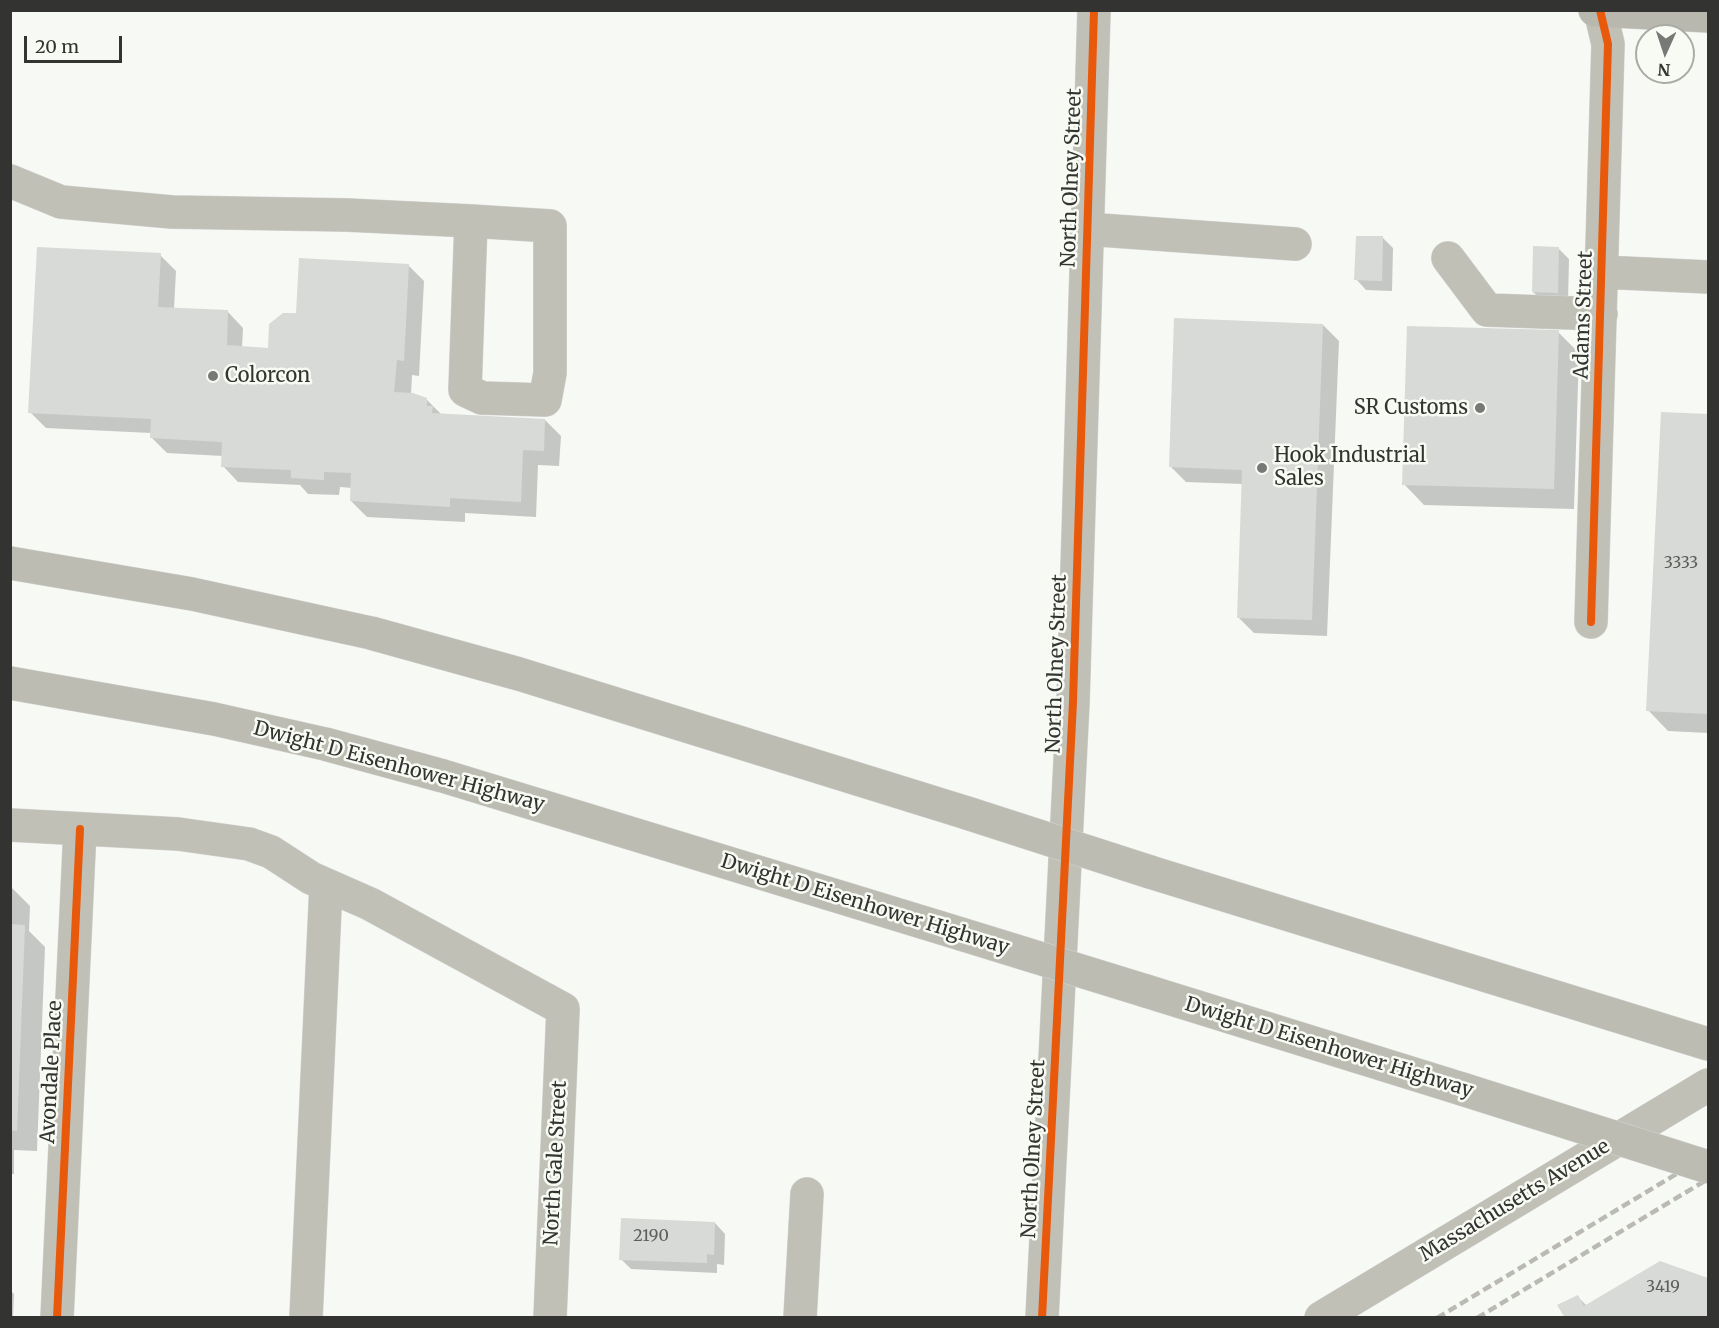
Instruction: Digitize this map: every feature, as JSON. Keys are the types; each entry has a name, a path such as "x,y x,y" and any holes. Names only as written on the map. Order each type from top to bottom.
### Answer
{"highway":[{"path":"10,563 192,594 371,633 519,674 1708,1044"},
{"name":"Dwight D Eisenhower Highway","path":"10,683 214,719 325,744 443,776 1146,991 1708,1167"}],"main road":[{"path":"1595,10 1708,16"}],"street":[{"name":"North Olney Street","path":"1042,1317 1074,692 1094,10"},
{"name":"Adams Street","path":"1591,622 1608,44 1600,11"},
{"path":"10,181 61,202 172,212 348,215 471,220 550,226 550,373 545,400 482,398 465,390 471,220"},
{"path":"1086,229 1295,244"},
{"path":"1448,258 1487,310 1600,314"},
{"path":"1602,272 1708,277"},
{"path":"10,825 178,834 249,844 271,852 294,868 326,885 306,1317"},
{"name":"Avondale Place","path":"57,1317 80,828"},
{"name":"North Gale Street","path":"326,885 370,904 563,1009 549,1317"},
{"name":"Massachusetts Avenue","path":"1321,1317 1708,1085"},
{"path":"801,1317 807,1194"}],"building":[{"path":"1356,236 1383,236 1382,281 1354,280"},
{"path":"1533,246 1559,247 1558,293 1532,292"},
{"name":"Colorcon","path":"37,247 161,253 158,307 228,310 227,345 268,348 269,324 283,313 296,313 299,258 409,264 404,361 397,360 394,392 413,393 427,398 427,406 433,406 432,413 545,419 544,451 523,450 521,502 450,498 450,507 350,501 351,473 324,472 324,480 291,478 291,470 221,467 222,442 150,438 151,419 28,413"},
{"name":"Hook Industrial Sales","path":"1174,318 1323,324 1312,620 1237,618 1242,470 1169,467"},
{"name":"SR Customs","path":"1407,326 1559,330 1554,489 1402,485"},
{"path":"1661,412 1708,414 1708,714 1646,711"},
{"path":"10,924 25,925 17,1131 10,1130"},
{"path":"621,1218 715,1222 714,1255 707,1254 707,1263 619,1260"},
{"path":"1660,1261 1708,1278 1708,1318 1565,1318 1557,1305 1578,1295 1584,1306"}],"railway":[{"path":"1437,1318 1708,1155"},
{"path":"1477,1318 1708,1179"}],"cycle path":[{"path":"1042,1318 1073,702 1094,10"},
{"path":"1591,622 1608,44 1600,10"},
{"path":"57,1318 80,829"}],"place":[{"name":"Colorcon","path":"213,376"},
{"name":"SR Customs","path":"1480,408"},
{"name":"Hook Industrial Sales","path":"1262,468"}]}
